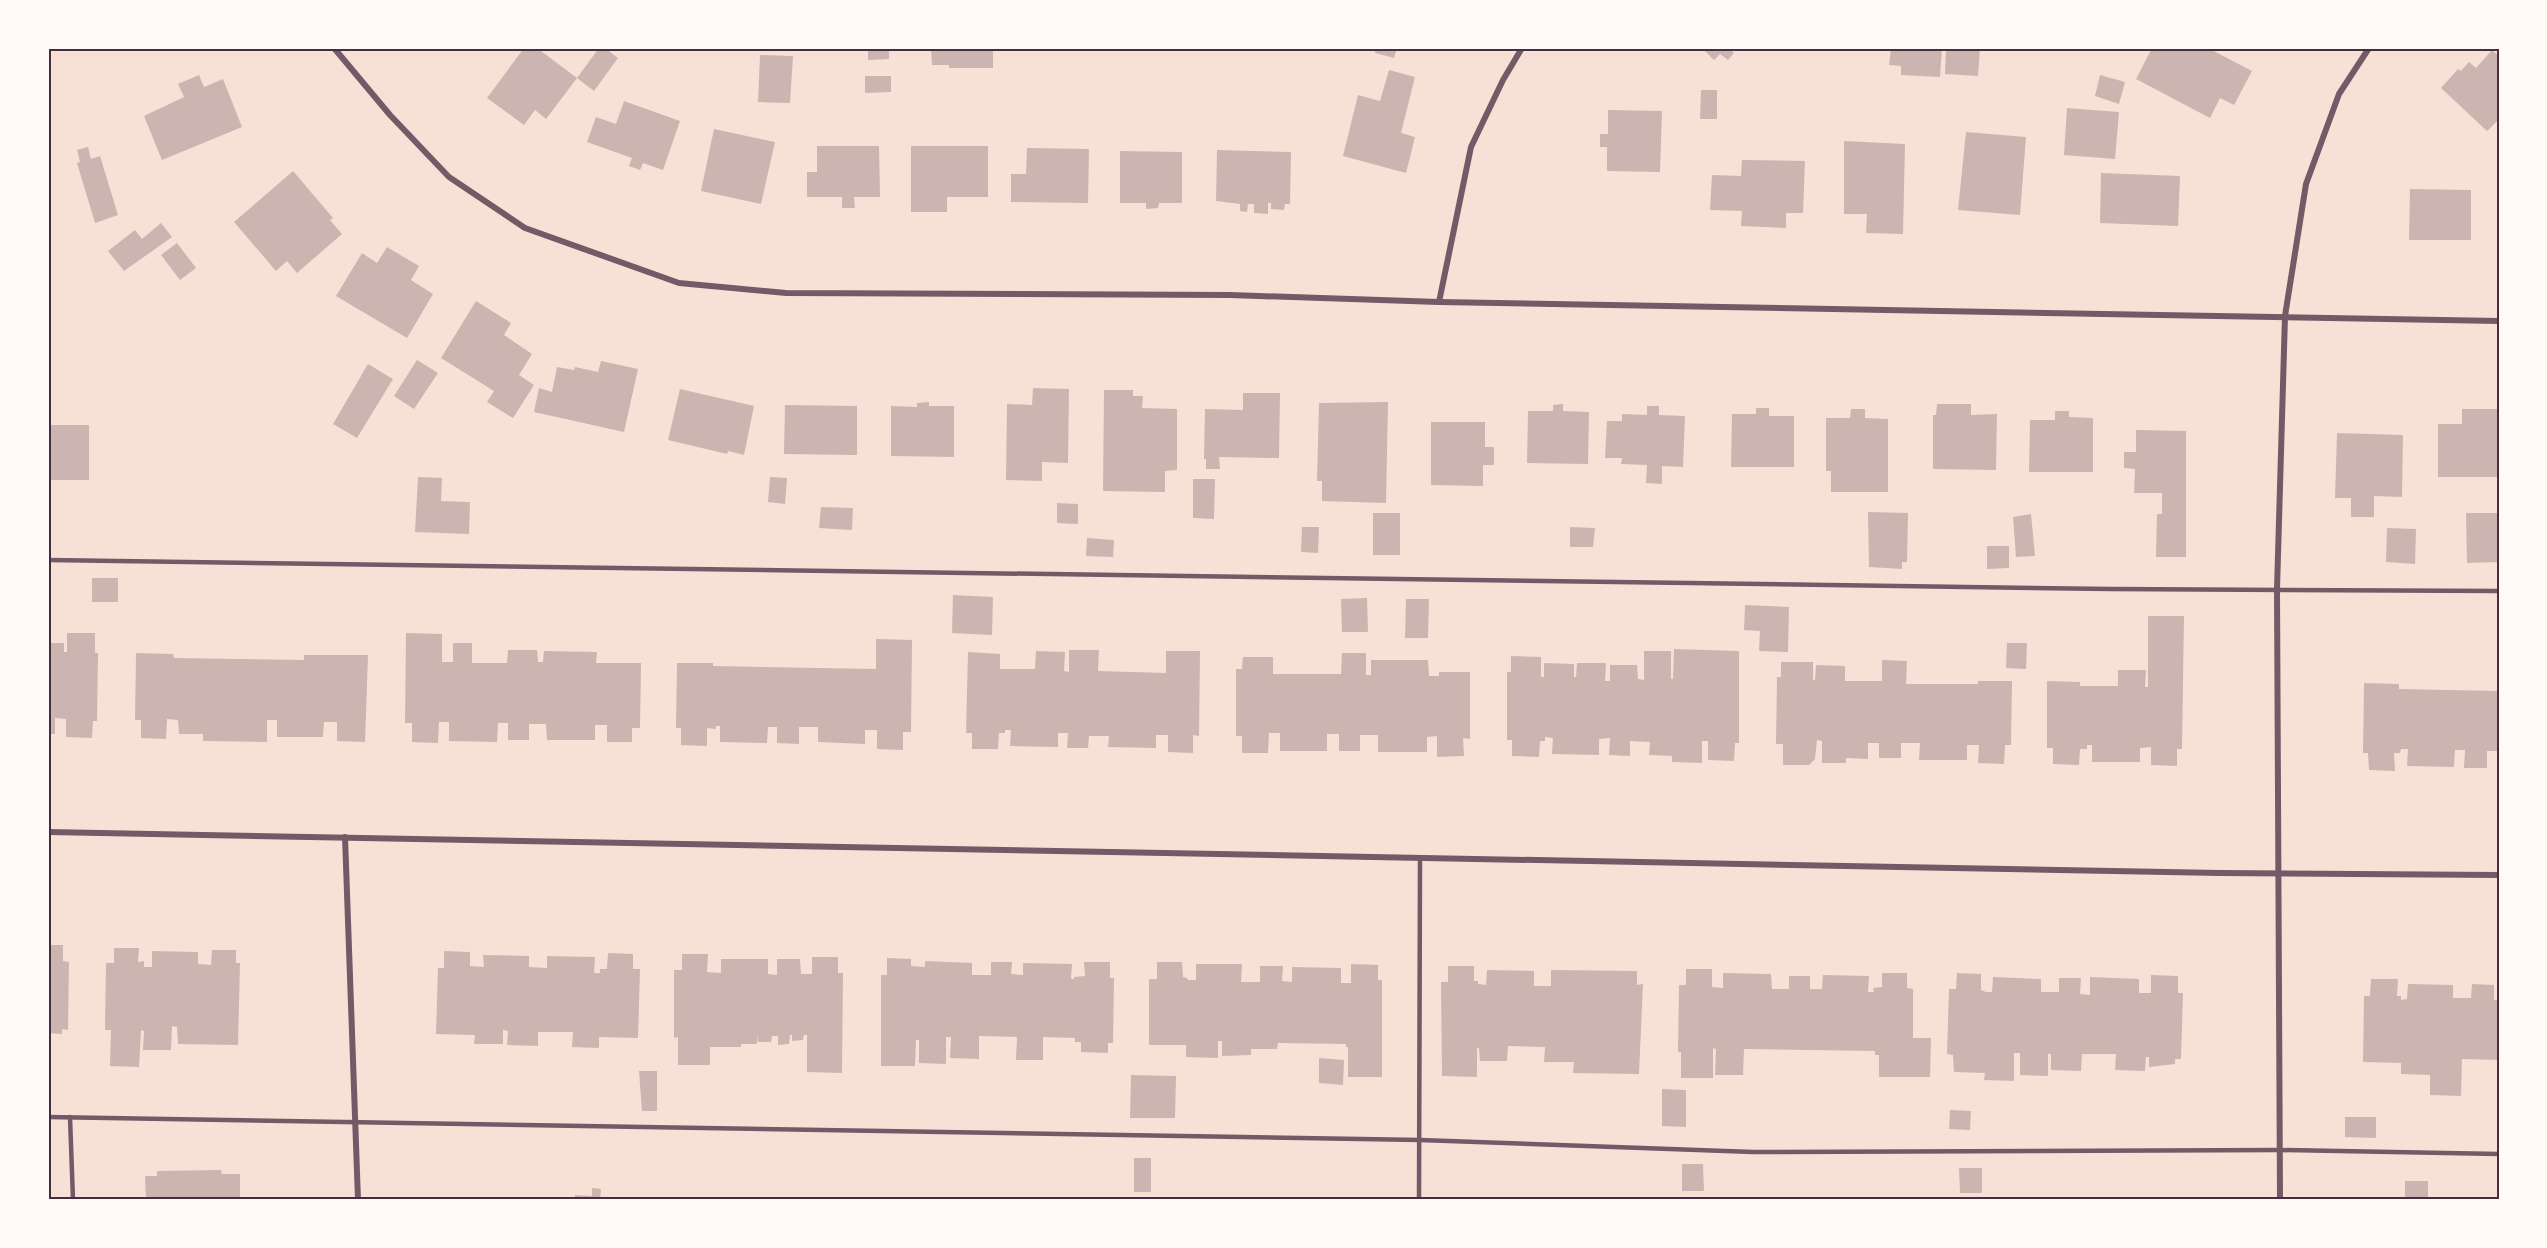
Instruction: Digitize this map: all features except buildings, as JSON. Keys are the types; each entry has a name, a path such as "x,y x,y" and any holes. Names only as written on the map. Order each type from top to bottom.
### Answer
{"street":[{"path":"334,48 390,115 449,177 525,228 679,284 786,293 1230,295 1439,302 2499,321"},
{"path":"1439,302 1472,147 1503,80 1522,48"},
{"path":"2280,1200 2277,589 2285,316 2306,184 2339,94 2369,48"},
{"path":"48,832 2277,874 2499,875"},
{"path":"345,837 358,1200"}],"lane":[{"path":"48,560 1991,588 2499,591"},
{"path":"1419,1200 1420,858"},
{"path":"48,1117 1420,1140 1753,1152 2280,1150 2499,1154"},
{"path":"70,1117 73,1200"}]}
